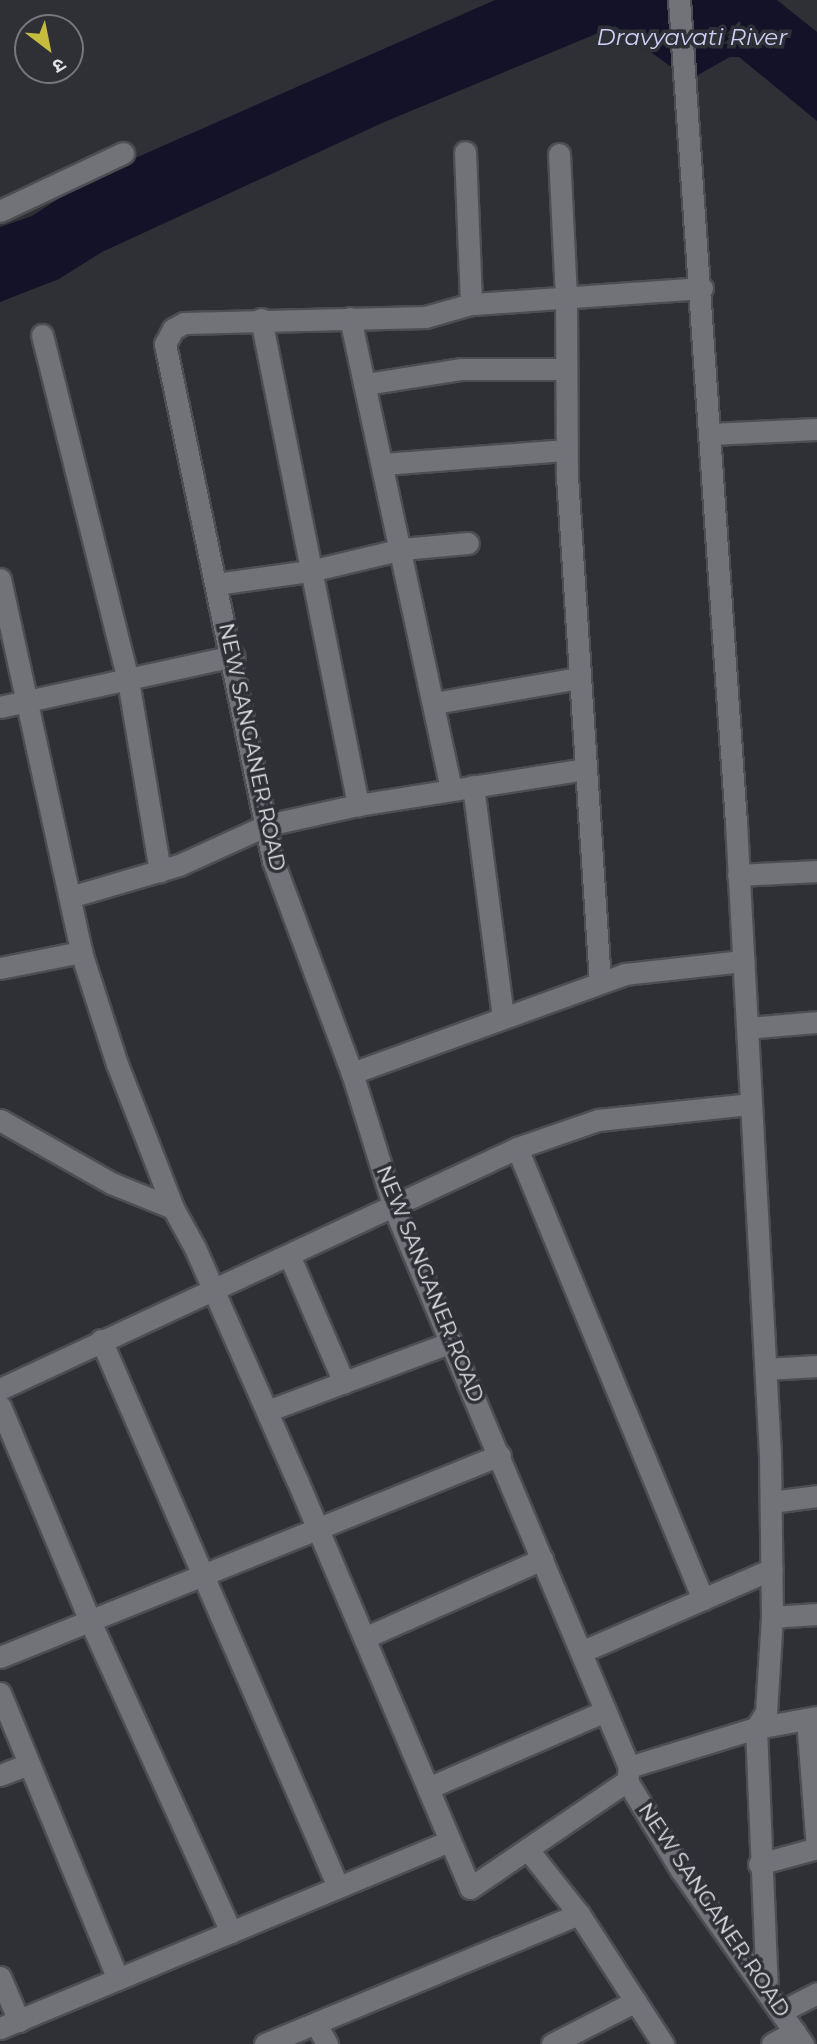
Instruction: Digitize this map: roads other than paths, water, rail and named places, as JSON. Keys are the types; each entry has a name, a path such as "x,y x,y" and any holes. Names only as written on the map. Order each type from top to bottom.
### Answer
{"street":[{"path":"679,0 702,288 738,875 771,1502 772,1617 766,1712 756,1728 759,1864 768,1991"},
{"path":"466,152 471,304"},
{"path":"0,211 123,153"},
{"path":"559,154 566,297 566,450 600,982"},
{"path":"358,805 261,319 425,317 471,304 702,288"},
{"path":"350,318 384,464 452,789"},
{"name":"NEW SANGANER ROAD","path":"261,319 184,323 173,328 165,344 234,656 274,862 352,1073 394,1208 500,1455 628,1774 681,1870 799,2037"},
{"path":"42,335 128,680 160,871"},
{"path":"366,384 462,369 564,369"},
{"path":"710,434 817,429"},
{"path":"384,464 566,450"},
{"path":"216,584 310,570 402,549 468,544"},
{"path":"0,579 30,703 81,952 117,1064 173,1208 212,1287 267,1411 470,1888 529,1851 628,1774 756,1728 812,1718 817,1848 759,1864"},
{"path":"0,708 234,656"},
{"path":"433,703 579,678"},
{"path":"70,897 160,871 267,825 358,805 585,769"},
{"path":"473,786 503,1017"},
{"path":"738,875 817,871"},
{"path":"0,968 81,952"},
{"path":"352,1073 625,974 743,961"},
{"path":"747,1028 817,1022"},
{"path":"0,1389 212,1287 394,1208 517,1148 598,1120 751,1104"},
{"path":"0,1120 111,1183 173,1208"},
{"path":"517,1148 702,1599"},
{"path":"289,1255 344,1383"},
{"path":"101,1340 338,1887"},
{"path":"267,1411 452,1342"},
{"path":"765,1369 817,1366"},
{"path":"0,1406 89,1619 231,1932"},
{"path":"0,1657 202,1572 500,1455"},
{"path":"771,1502 817,1496"},
{"path":"364,1639 542,1559"},
{"path":"581,1652 772,1569"},
{"path":"772,1617 817,1614"},
{"path":"0,1693 118,1979"},
{"path":"428,1788 603,1712"},
{"path":"0,1775 29,1764"},
{"path":"0,1977 9,2024 450,1841"},
{"path":"529,1851 579,1914 663,2044"},
{"path":"265,2044 579,1914"},
{"path":"782,2011 817,1993"},
{"path":"567,2041 636,2001"},
{"path":"316,2024 327,2044"},
{"path":"772,2044 799,2037"}],"water":[{"name":"Dravyavati River","path":"495,0 777,0 817,32 817,121 739,57 730,57 689,80 615,26 382,123 102,252 59,279 0,302 0,227 32,216 92,177"}]}
